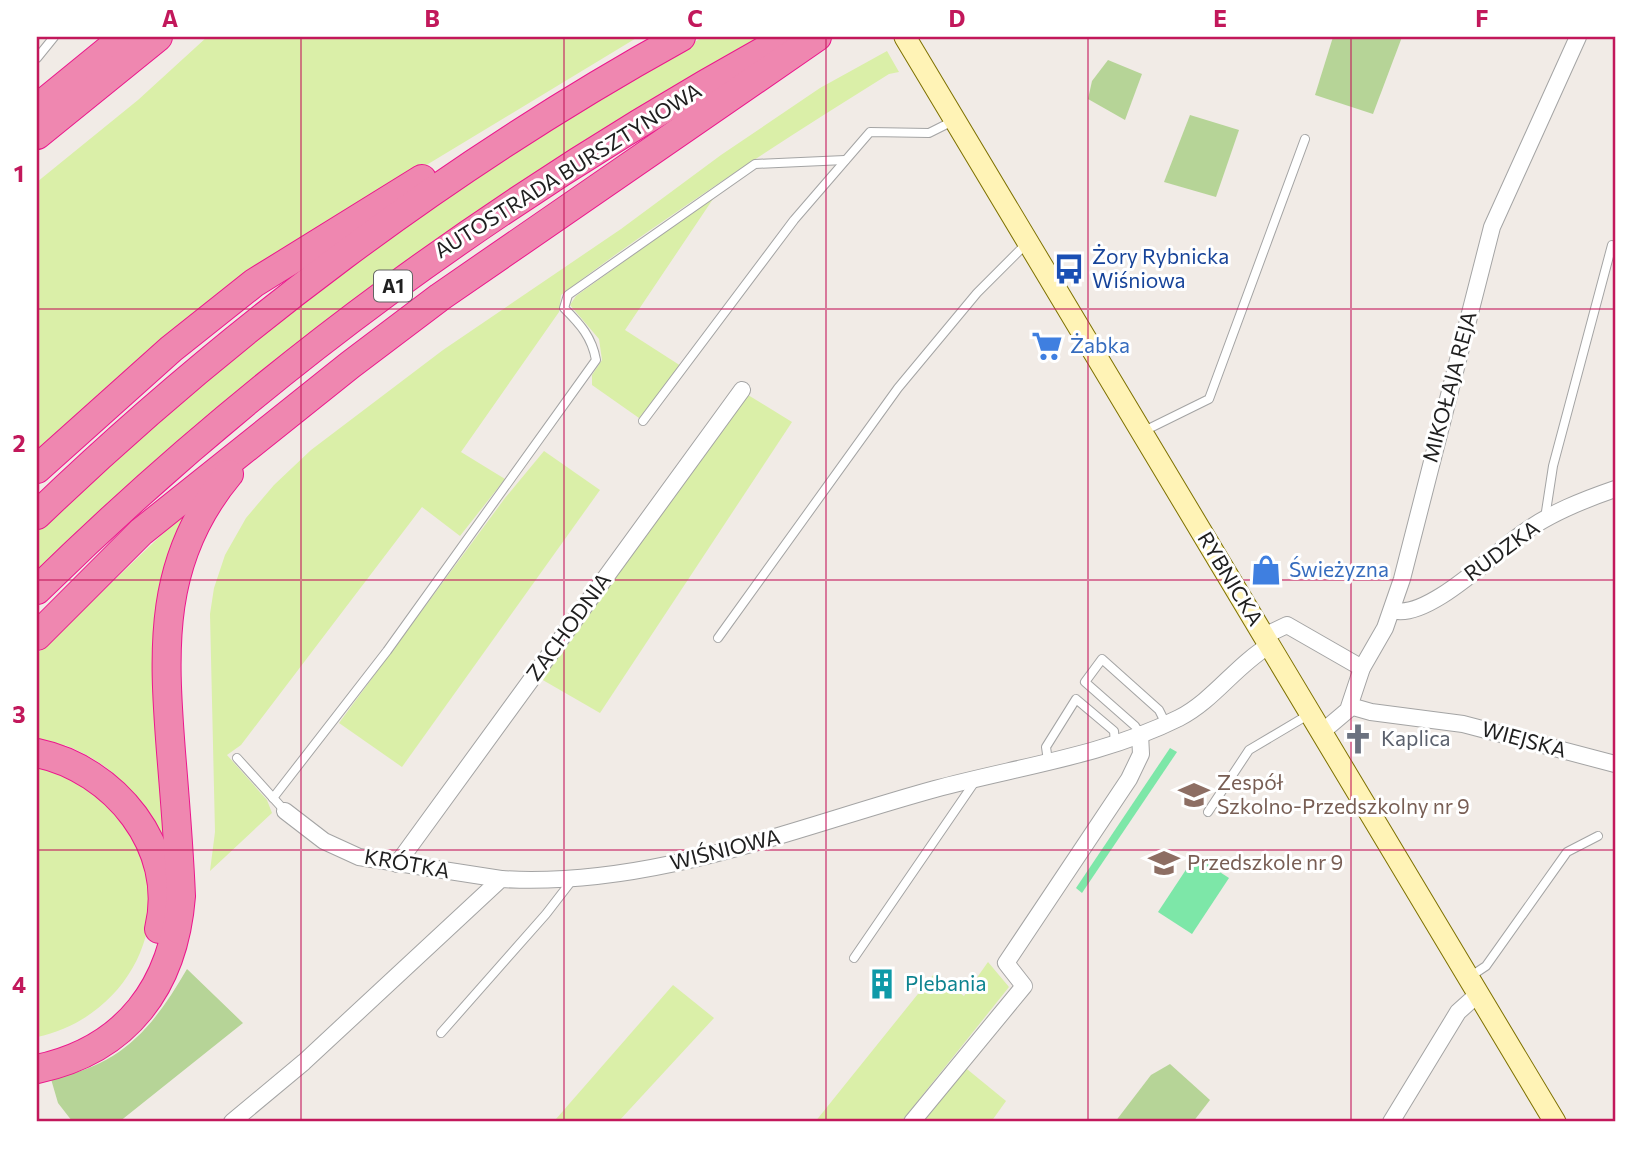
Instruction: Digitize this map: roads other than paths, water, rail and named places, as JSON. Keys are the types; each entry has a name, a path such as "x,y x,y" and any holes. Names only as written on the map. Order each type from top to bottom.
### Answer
{"highway":[{"path":"37,108 124,37"},
{"path":"37,135 158,37"},
{"name":"A1","path":"37,515 147,415 329,267 426,197 580,96 681,37"},
{"name":"AUTOSTRADA BURSZTYNOWA","path":"37,590 179,457 257,390 358,311 536,186 634,125 790,37"},
{"path":"37,636 141,532 440,297 817,37"},
{"path":"37,469 171,349 254,283 494,136 580,96"},
{"path":"37,1069 59,1064 89,1051 117,1033 141,1009 160,981 171,954 179,925 181,896 166,688 167,612 182,553 197,522 219,486 263,434"},
{"path":"37,753 56,757 87,770 110,787 132,811 148,838 158,865 161,896 161,921 154,949 126,999 82,1034 37,1049"}],"street":[{"name":"MIKOŁAJA REJA","path":"1322,732 1343,716 1350,706 1362,668 1381,636 1392,610 1492,226 1578,37"},
{"name":"RYBNICKA","path":"909,42 1555,1122"},
{"name":"ZACHODNIA","path":"397,864 742,390"},
{"name":"RUDZKA","path":"1392,610 1404,613 1426,605 1524,531 1581,500 1615,489"},
{"path":"1267,640 1287,625 1362,668"},
{"name":"WIŚNIOWA","path":"501,879 537,881 606,876 765,841 978,778 1115,743 1195,709 1267,640"},
{"name":"WIEJSKA","path":"1350,706 1370,712 1463,724 1615,764"},
{"path":"912,1122 1024,986 1006,963 1129,779 1141,754 1140,734"},
{"name":"KRÓTKA","path":"285,811 324,841 359,857 501,879"},
{"path":"232,1122 304,1062 501,879"},
{"path":"1391,1122 1473,986"}],"lane":[{"path":"37,58 54,37"},
{"path":"643,421 794,220 870,132 929,133 955,120"},
{"path":"1142,432 1209,399 1305,139"},
{"path":"273,797 387,651 596,360 594,344 585,329 564,308 568,295 755,164 845,160"},
{"path":"718,638 898,388 977,293 1028,242"},
{"path":"1545,521 1553,466 1612,245"},
{"path":"1140,734 1135,726 1085,682 1102,659 1159,710 1167,723"},
{"path":"1048,761 1046,747 1076,699 1114,731 1115,743"},
{"path":"1208,812 1248,750 1310,713"},
{"path":"237,758 285,811"},
{"path":"854,958 978,778"},
{"path":"1473,986 1567,852 1598,836"},
{"path":"440,1033 547,914 573,878"}],"place":[{"name":"Żory Rybnicka Wiśniowa","path":"1069,269"},
{"name":"Żabka","path":"1047,346"},
{"name":"Świeżyzna","path":"1266,570"},
{"name":"Kaplica","path":"1358,739"},
{"name":"Zespół Szkolno-Przedszkolny nr 9","path":"1194,795"},
{"name":"Przedszkole nr 9","path":"1164,863"},
{"name":"Plebania","path":"882,984"}]}
